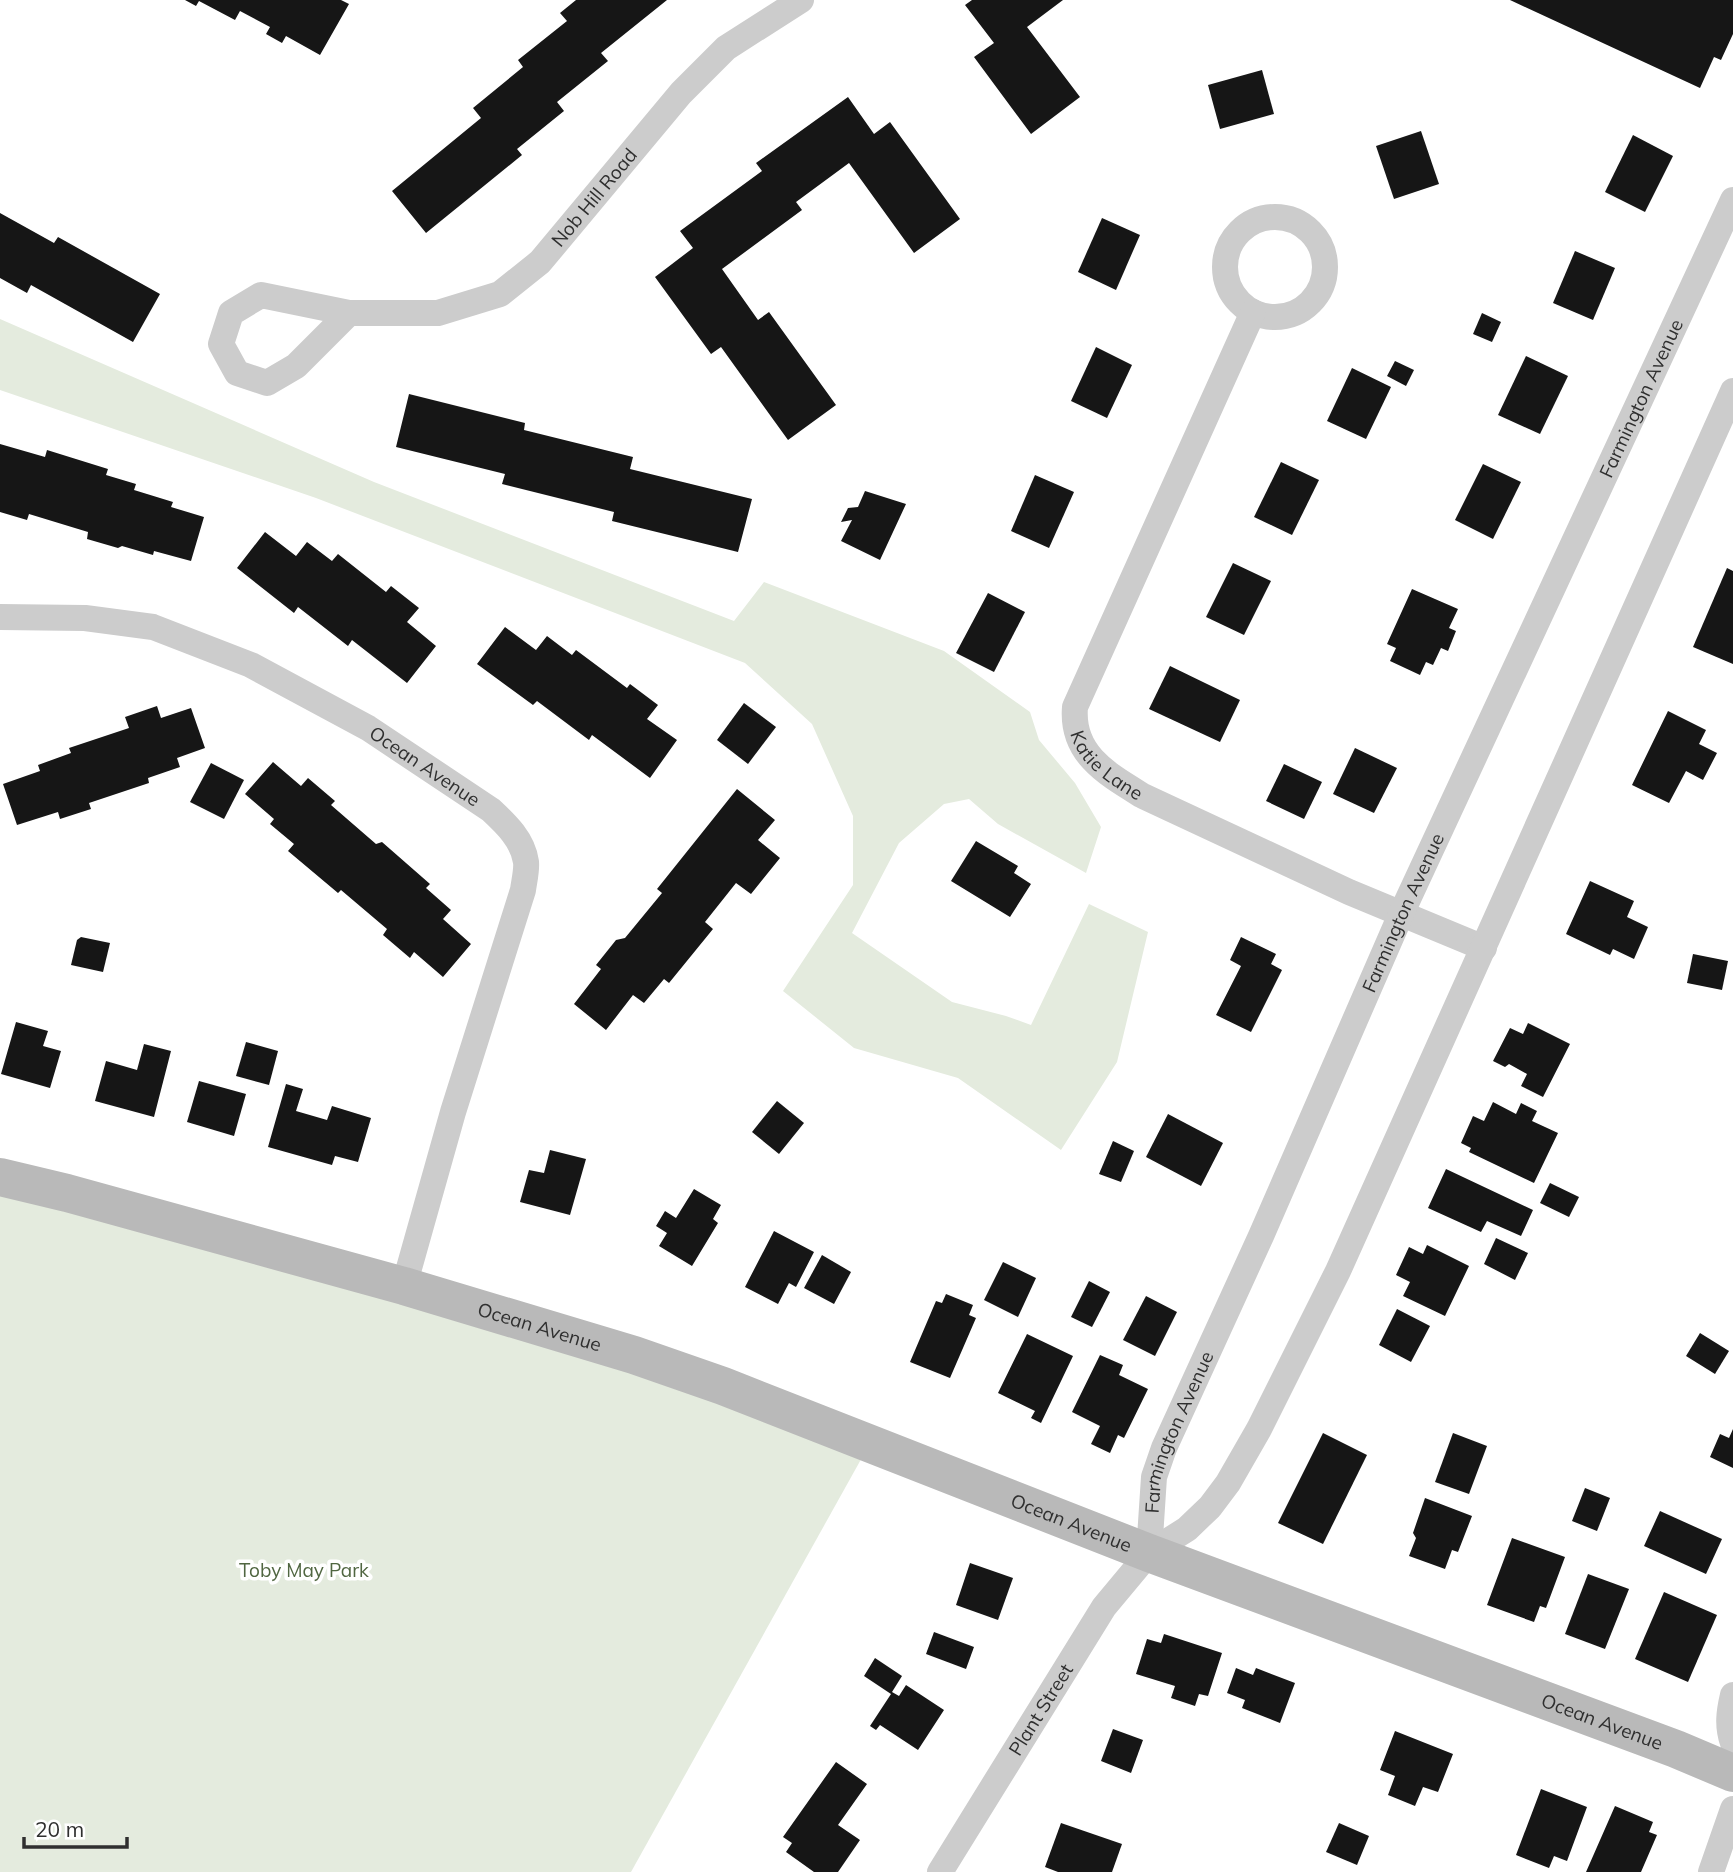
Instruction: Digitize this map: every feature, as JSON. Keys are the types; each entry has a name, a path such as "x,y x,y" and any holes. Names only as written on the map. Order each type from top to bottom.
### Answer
{"main road":[{"name":"Ocean Avenue","path":"0,1177 404,1286 634,1355 1149,1553 1676,1749 1733,1773"}],"street":[{"name":"Nob Hill Road","path":"349,313 296,366 267,383 237,373 221,344 231,313 261,295 349,313 438,313 500,293 540,262 681,93 726,48 800,0"},
{"name":"Farmington Avenue","path":"1149,1553 1154,1477 1164,1448 1261,1236 1402,912 1733,200"},
{"name":"Katie Lane","path":"1253,312 1075,707 1077,738 1090,758 1115,779 1143,796 1349,892 1484,948"},
{"name":"Farmington Avenue","path":"1149,1553 1187,1529 1210,1507 1228,1483 1259,1429 1338,1271 1733,391"},
{"name":"Ocean Avenue","path":"0,617 85,618 153,627 251,665 368,728 491,810 517,838 526,862 523,890 453,1112 404,1286"},
{"name":"Plant Street","path":"940,1872 1104,1607 1149,1553"},
{"path":"1733,1696 1729,1711 1729,1732 1733,1743"},
{"path":"1711,1872 1733,1809"}],"green space":[{"path":"0,319 374,482 734,621 764,582 944,651 1030,712 1039,740 1075,783 1101,827 1086,873 998,824 969,799 944,804 899,843 852,933 952,1002 1031,1025 1089,904 1148,932 1117,1062 1061,1150 958,1078 854,1048 783,991 853,885 853,816 812,724 745,663 316,498 0,390"},
{"name":"Toby May Park","path":"0,1177 869,1445 631,1872 0,1872"}],"building":[{"path":"185,0 341,0 349,4 320,55 286,36 282,43 266,34 270,27 240,11 235,20 199,1 196,6"},
{"path":"576,0 667,0 601,53 608,61 557,102 564,111 517,149 522,155 426,233 392,191 481,118 473,108 523,67 518,60 567,21 560,13"},
{"path":"972,0 1063,0 1027,27 1080,97 1031,134 974,57 994,43 965,5"},
{"path":"1510,0 1733,0 1733,34 1721,60 1714,57 1700,88"},
{"path":"1262,70 1274,114 1220,129 1208,85"},
{"path":"848,97 874,134 890,122 960,219 914,253 849,163 796,202 802,210 722,269 758,320 769,312 836,405 788,440 721,347 711,354 655,277 693,248 680,231 762,171 756,163"},
{"path":"1421,131 1439,184 1394,199 1376,146"},
{"path":"1633,135 1673,156 1645,212 1605,192"},
{"path":"0,213 54,243 58,237 160,294 133,342 31,285 27,293 0,278"},
{"path":"1102,218 1140,235 1116,290 1078,272"},
{"path":"1575,251 1615,268 1593,320 1553,303"},
{"path":"1482,313 1501,322 1492,342 1473,334"},
{"path":"1096,347 1132,365 1107,418 1071,401"},
{"path":"1526,356 1568,376 1540,434 1498,415"},
{"path":"1395,361 1414,370 1406,386 1387,376"},
{"path":"1352,368 1391,387 1366,439 1327,421"},
{"path":"409,394 525,423 524,430 633,457 630,469 752,499 738,552 612,521 614,512 502,484 505,474 396,447"},
{"path":"0,444 45,457 47,450 108,469 106,475 136,484 134,490 173,502 171,507 204,517 191,561 154,551 153,555 122,546 118,548 87,539 88,532 29,514 27,520 0,512"},
{"path":"1281,462 1319,480 1292,535 1254,517"},
{"path":"1483,464 1521,482 1493,539 1455,520"},
{"path":"1035,475 1074,492 1049,548 1011,531"},
{"path":"865,491 906,504 880,560 841,541 852,520 841,522 848,508 858,507"},
{"path":"265,532 296,556 307,542 332,561 338,554 386,592 391,586 419,608 407,622 436,646 407,683 352,640 348,646 298,607 294,613 237,568"},
{"path":"1233,563 1271,581 1244,635 1206,617"},
{"path":"1727,568 1733,571 1733,664 1693,647"},
{"path":"1412,589 1458,609 1449,628 1456,631 1448,651 1441,648 1433,665 1426,662 1420,675 1390,661 1396,648 1387,644"},
{"path":"988,593 1025,612 994,672 956,653"},
{"path":"505,627 536,650 547,636 572,655 576,650 627,688 630,684 658,705 647,719 677,740 650,778 592,735 589,740 537,701 533,705 477,664"},
{"path":"1170,666 1240,700 1220,742 1149,709"},
{"path":"744,703 776,727 748,764 717,740"},
{"path":"157,706 161,718 191,708 205,748 177,758 180,767 148,778 149,783 89,803 91,809 60,819 58,812 17,825 3,784 40,771 38,765 71,753 69,748 129,728 125,717"},
{"path":"1668,711 1706,730 1699,744 1717,753 1703,780 1686,771 1669,803 1632,785"},
{"path":"1355,748 1397,768 1374,813 1333,794"},
{"path":"273,762 301,786 308,778 335,801 331,805 376,844 382,842 430,884 426,888 451,910 443,919 471,944 443,977 414,952 410,958 383,935 387,929 341,890 338,893 288,851 294,844 270,824 274,819 245,794"},
{"path":"211,763 244,780 224,819 190,802"},
{"path":"1284,764 1322,782 1304,819 1266,801"},
{"path":"737,789 775,820 758,840 780,858 751,894 736,883 705,922 713,929 669,983 664,979 644,1003 633,995 606,1030 574,1004 601,969 596,965 616,940 625,938 662,893 657,889"},
{"path":"976,841 1018,866 1014,873 1031,884 1010,917 951,881"},
{"path":"1590,881 1634,901 1627,917 1648,927 1634,959 1613,949 1610,955 1566,934"},
{"path":"81,937 110,943 103,972 71,965 77,940"},
{"path":"1241,937 1276,954 1271,964 1282,970 1251,1032 1216,1015 1241,966 1230,960"},
{"path":"1693,954 1728,961 1722,990 1687,983"},
{"path":"16,1022 48,1031 43,1046 61,1051 50,1088 1,1074"},
{"path":"1528,1023 1570,1044 1543,1097 1521,1086 1527,1074 1509,1064 1505,1067 1493,1061 1510,1028 1523,1034"},
{"path":"246,1042 278,1051 269,1085 236,1076"},
{"path":"144,1044 171,1051 154,1117 95,1101 106,1061 137,1070"},
{"path":"199,1081 246,1094 234,1136 187,1122"},
{"path":"286,1084 303,1089 296,1111 327,1120 332,1106 371,1118 358,1162 335,1156 332,1165 268,1147"},
{"path":"777,1101 804,1123 779,1154 752,1132"},
{"path":"1493,1102 1516,1114 1521,1103 1537,1111 1532,1121 1558,1133 1534,1183 1469,1152 1471,1148 1461,1143 1473,1116 1484,1121"},
{"path":"1168,1114 1223,1143 1201,1186 1146,1157"},
{"path":"1113,1141 1134,1151 1121,1182 1099,1174"},
{"path":"550,1150 586,1159 570,1215 520,1202 529,1170 544,1173"},
{"path":"1446,1169 1533,1210 1521,1236 1487,1221 1481,1232 1428,1208"},
{"path":"1550,1183 1579,1197 1569,1217 1540,1203"},
{"path":"694,1189 721,1205 713,1219 718,1223 692,1266 659,1246 667,1233 656,1226 665,1211 676,1218"},
{"path":"774,1231 814,1252 796,1287 789,1283 778,1304 745,1287"},
{"path":"1496,1238 1528,1253 1515,1280 1484,1264"},
{"path":"1427,1245 1469,1266 1445,1316 1403,1296 1410,1282 1396,1275 1409,1247 1423,1254"},
{"path":"822,1255 851,1272 834,1304 804,1288"},
{"path":"1003,1262 1036,1278 1018,1317 984,1300"},
{"path":"1089,1281 1110,1292 1092,1327 1071,1317"},
{"path":"946,1294 973,1305 969,1315 976,1318 950,1378 910,1362 936,1301 942,1303"},
{"path":"1146,1296 1177,1312 1155,1356 1123,1340"},
{"path":"1397,1309 1430,1326 1411,1362 1379,1345"},
{"path":"1700,1333 1729,1351 1715,1374 1686,1356"},
{"path":"1027,1334 1073,1356 1041,1423 1031,1418 1035,1411 998,1393"},
{"path":"1100,1355 1123,1365 1119,1375 1148,1389 1124,1438 1118,1435 1110,1453 1091,1444 1100,1426 1072,1412"},
{"path":"1733,1429 1733,1468 1710,1457 1720,1434 1729,1438"},
{"path":"1323,1433 1367,1455 1323,1544 1278,1523"},
{"path":"1453,1433 1487,1446 1469,1494 1435,1482"},
{"path":"1585,1488 1610,1498 1597,1531 1572,1521"},
{"path":"1425,1498 1472,1516 1458,1552 1452,1550 1445,1569 1409,1556 1416,1538 1413,1533"},
{"path":"1660,1511 1722,1539 1706,1574 1644,1546"},
{"path":"1512,1538 1565,1557 1546,1608 1540,1606 1534,1622 1487,1605"},
{"path":"970,1563 1013,1578 998,1620 956,1605"},
{"path":"1588,1574 1629,1589 1605,1649 1565,1634"},
{"path":"1664,1592 1717,1615 1688,1682 1635,1659"},
{"path":"934,1632 974,1647 966,1669 926,1654"},
{"path":"1164,1634 1222,1653 1208,1696 1199,1694 1195,1706 1171,1698 1175,1686 1136,1674 1147,1639 1161,1643"},
{"path":"875,1658 902,1676 892,1692 899,1696 906,1685 944,1710 918,1750 880,1725 876,1730 870,1726 891,1694 864,1676"},
{"path":"1236,1668 1253,1675 1256,1668 1295,1683 1280,1723 1242,1708 1245,1700 1227,1693"},
{"path":"1113,1729 1143,1740 1131,1773 1101,1761"},
{"path":"1395,1731 1453,1754 1438,1792 1423,1787 1415,1806 1388,1795 1395,1776 1380,1770"},
{"path":"836,1762 867,1784 838,1825 860,1840 838,1872 814,1872 786,1852 792,1843 783,1837"},
{"path":"1541,1789 1587,1807 1567,1861 1554,1856 1549,1868 1516,1855"},
{"path":"1615,1806 1653,1822 1649,1832 1657,1835 1641,1872 1586,1872"},
{"path":"1061,1823 1122,1844 1112,1872 1058,1872 1045,1867"},
{"path":"1339,1823 1369,1836 1357,1865 1326,1852"}]}
